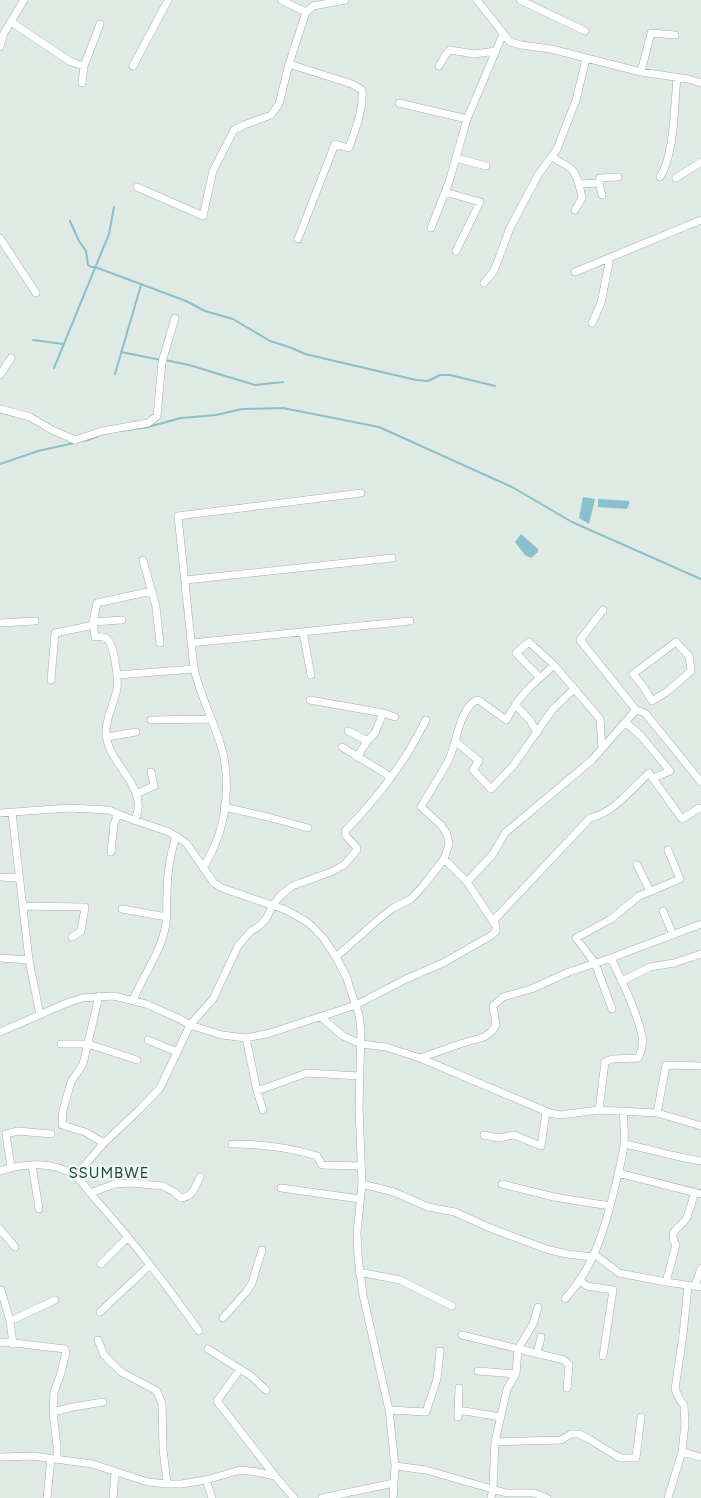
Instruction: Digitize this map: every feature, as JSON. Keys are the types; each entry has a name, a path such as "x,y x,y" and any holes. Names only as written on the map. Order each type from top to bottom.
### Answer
{"street":[{"path":"0,47 4,33 24,0"},
{"path":"133,66 168,0"},
{"path":"281,0 306,12"},
{"path":"137,187 203,216 213,171 234,130 271,115 279,104 289,64 306,12 315,3 345,0"},
{"path":"520,0 585,31"},
{"path":"482,2 503,34 510,42 515,44 551,49 640,72 688,79 701,83"},
{"path":"11,22 71,62 84,66"},
{"path":"82,83 84,66 100,24"},
{"path":"640,72 651,33 675,35"},
{"path":"431,228 445,192 467,119 503,34"},
{"path":"439,66 450,50 474,54 496,51"},
{"path":"484,283 494,271 510,228 538,175 558,149 576,100 586,58"},
{"path":"289,64 352,84 362,90 360,110 349,148 336,144 298,239"},
{"path":"660,177 666,168 668,157 673,127 677,78"},
{"path":"688,79 701,88"},
{"path":"399,103 467,119"},
{"path":"553,156 554,159 573,171 579,184 582,198 575,210"},
{"path":"456,158 486,166"},
{"path":"676,178 701,162"},
{"path":"602,194 599,183 600,178 618,177"},
{"path":"579,184 599,183"},
{"path":"445,192 480,202 456,251"},
{"path":"575,272 701,220"},
{"path":"1,241 36,294"},
{"path":"592,323 601,303 610,258"},
{"path":"0,409 30,417 52,430 75,440 102,431 148,423 157,416 162,360 174,318"},
{"path":"0,375 11,358"},
{"path":"203,868 214,847 220,828 227,787 226,771 221,748 194,669 178,516 361,494"},
{"path":"185,580 392,558"},
{"path":"143,560 156,606 160,643"},
{"path":"136,821 139,807 136,794 108,746 106,730 116,690 117,675 112,647 105,637 95,637 94,624 97,603 152,591"},
{"path":"603,610 580,640 636,710 644,713 701,782"},
{"path":"51,680 55,633 122,620"},
{"path":"0,623 35,621"},
{"path":"191,643 410,621"},
{"path":"303,632 310,675"},
{"path":"540,678 516,653 529,642 554,665 600,719 602,748"},
{"path":"676,642 689,656 691,671 682,678 668,691 652,701 633,674 676,642"},
{"path":"336,957 379,919 393,908 411,898 423,886 444,858 449,844 447,834 441,824 421,806 453,750 459,725 472,702 480,701 506,720 517,702 554,665"},
{"path":"117,675 194,669"},
{"path":"455,741 479,761 473,770 491,789 513,766 553,709 574,689"},
{"path":"310,700 395,716"},
{"path":"516,706 530,720 537,733"},
{"path":"466,882 493,854 505,833 592,760 636,710"},
{"path":"357,757 375,733 383,713"},
{"path":"151,720 210,719"},
{"path":"75,1176 104,1143 160,1088 190,1026 213,999 238,946 251,931 266,919 281,895 292,886 331,872 344,865 353,856 357,848 346,836 345,831 362,814 391,777 408,753 426,720"},
{"path":"625,722 641,736 670,771 653,778"},
{"path":"348,731 368,740"},
{"path":"107,737 136,732"},
{"path":"342,747 391,777"},
{"path":"136,794 154,786 151,772"},
{"path":"494,922 590,818 599,816 610,809 649,773 682,819 699,808 701,809"},
{"path":"224,807 268,816 308,828"},
{"path":"0,814 69,808 108,810 169,832 187,844 214,884 286,910 304,920 324,939 336,957 346,976 359,1015 361,1031 362,1184 357,1233 359,1272 389,1410 395,1466 392,1498"},
{"path":"12,813 29,960 40,1015"},
{"path":"111,852 114,824 118,814"},
{"path":"134,1000 162,940 167,917 169,861 176,836"},
{"path":"612,1010 595,963 576,938 611,919 639,896 680,879 668,850"},
{"path":"0,1032 67,1003 82,998 99,996 114,996 134,1000 164,1012 190,1026 222,1035 246,1038 270,1033 356,1006 406,979 443,963 496,931 494,922 466,882 444,858"},
{"path":"637,865 650,891"},
{"path":"0,878 20,878"},
{"path":"23,906 85,907 80,930 72,937"},
{"path":"122,909 167,917"},
{"path":"663,912 673,935"},
{"path":"420,1058 463,1042 484,1037 496,1025 493,1006 503,997 531,989 568,972 701,924"},
{"path":"622,981 650,968 674,964 701,954"},
{"path":"0,958 29,960"},
{"path":"599,1110 605,1062 612,1059 638,1058 642,1045 642,1036 622,981 611,958"},
{"path":"99,996 82,1064 71,1082 63,1110 62,1125 85,1132 104,1143"},
{"path":"321,1017 343,1036 360,1044 386,1048 420,1058 546,1112 560,1115 599,1110 658,1113 701,1126"},
{"path":"246,1038 263,1110"},
{"path":"148,1040 177,1052"},
{"path":"61,1044 88,1044 137,1060"},
{"path":"658,1113 666,1066 701,1066"},
{"path":"257,1091 307,1073 360,1076"},
{"path":"565,1299 580,1281 602,1238 624,1144 623,1111"},
{"path":"484,1135 498,1138 514,1135 541,1146 546,1112"},
{"path":"11,1167 6,1134 18,1131 51,1134"},
{"path":"232,1144 262,1144 309,1154 317,1156 322,1165 361,1166"},
{"path":"624,1144 675,1157 701,1161"},
{"path":"32,1165 39,1209"},
{"path":"0,1171 11,1167 32,1165 58,1168 75,1176 162,1279 198,1331"},
{"path":"618,1173 698,1193 686,1219 673,1235 676,1245 666,1282"},
{"path":"90,1193 115,1184 131,1183 163,1186 180,1198 186,1198 191,1194 200,1177"},
{"path":"362,1184 394,1192 428,1206 455,1212 490,1228 546,1249 567,1254 594,1256 619,1273 695,1286"},
{"path":"502,1184 554,1198 610,1206"},
{"path":"282,1188 360,1198"},
{"path":"0,1228 15,1247"},
{"path":"102,1264 128,1237"},
{"path":"223,1318 247,1292 262,1250"},
{"path":"100,1312 150,1265"},
{"path":"668,1498 682,1452 685,1424 684,1405 675,1389 683,1335 701,1268"},
{"path":"359,1272 400,1280 452,1306"},
{"path":"580,1281 588,1286 613,1290 603,1356"},
{"path":"1,1290 10,1320 13,1344"},
{"path":"10,1320 55,1300"},
{"path":"490,1498 495,1442 507,1389 516,1374 518,1349 533,1324 538,1307"},
{"path":"462,1335 564,1360 569,1365 568,1388"},
{"path":"537,1354 541,1337"},
{"path":"98,1340 104,1355 122,1372 157,1390 162,1404 163,1450 167,1484"},
{"path":"0,1343 6,1342 65,1349 66,1352 54,1392 53,1412 56,1446 47,1498"},
{"path":"208,1349 251,1376 266,1390"},
{"path":"389,1410 426,1412 437,1379 440,1351"},
{"path":"240,1369 217,1401 294,1498"},
{"path":"478,1371 516,1374"},
{"path":"459,1388 458,1413 501,1417"},
{"path":"53,1412 103,1402"},
{"path":"495,1442 561,1440 571,1434 579,1434 620,1458 636,1458 641,1417"},
{"path":"682,1452 701,1457"},
{"path":"0,1457 34,1456 92,1464 148,1482 167,1484 206,1480 240,1470 275,1476"},
{"path":"395,1466 426,1470 506,1493 534,1493 547,1498"},
{"path":"113,1498 115,1472"},
{"path":"206,1480 212,1498"},
{"path":"322,1498 394,1483"}],"water":[{"path":"583,497 595,499 589,524 579,518"},
{"path":"598,499 630,501 627,509 598,507"},
{"path":"521,534 538,549 538,552 531,558 525,555 515,542"}],"waterway":[{"path":"54,368 109,234 114,207"},
{"path":"70,221 86,251 88,265 91,267 186,301 205,311 233,319 270,341 305,354 416,380 428,381 440,375 450,375 495,386"},
{"path":"115,374 141,285"},
{"path":"33,340 63,344"},
{"path":"121,352 161,360"},
{"path":"165,360 189,365 255,385 283,382"},
{"path":"120,431 148,427 181,418 216,415 242,409 283,408 379,427 512,487 572,522 701,579"},
{"path":"81,441 98,436"},
{"path":"0,464 38,451 74,443"}],"district":[{"name":"SSUMBWE","path":"109,1173"}]}
